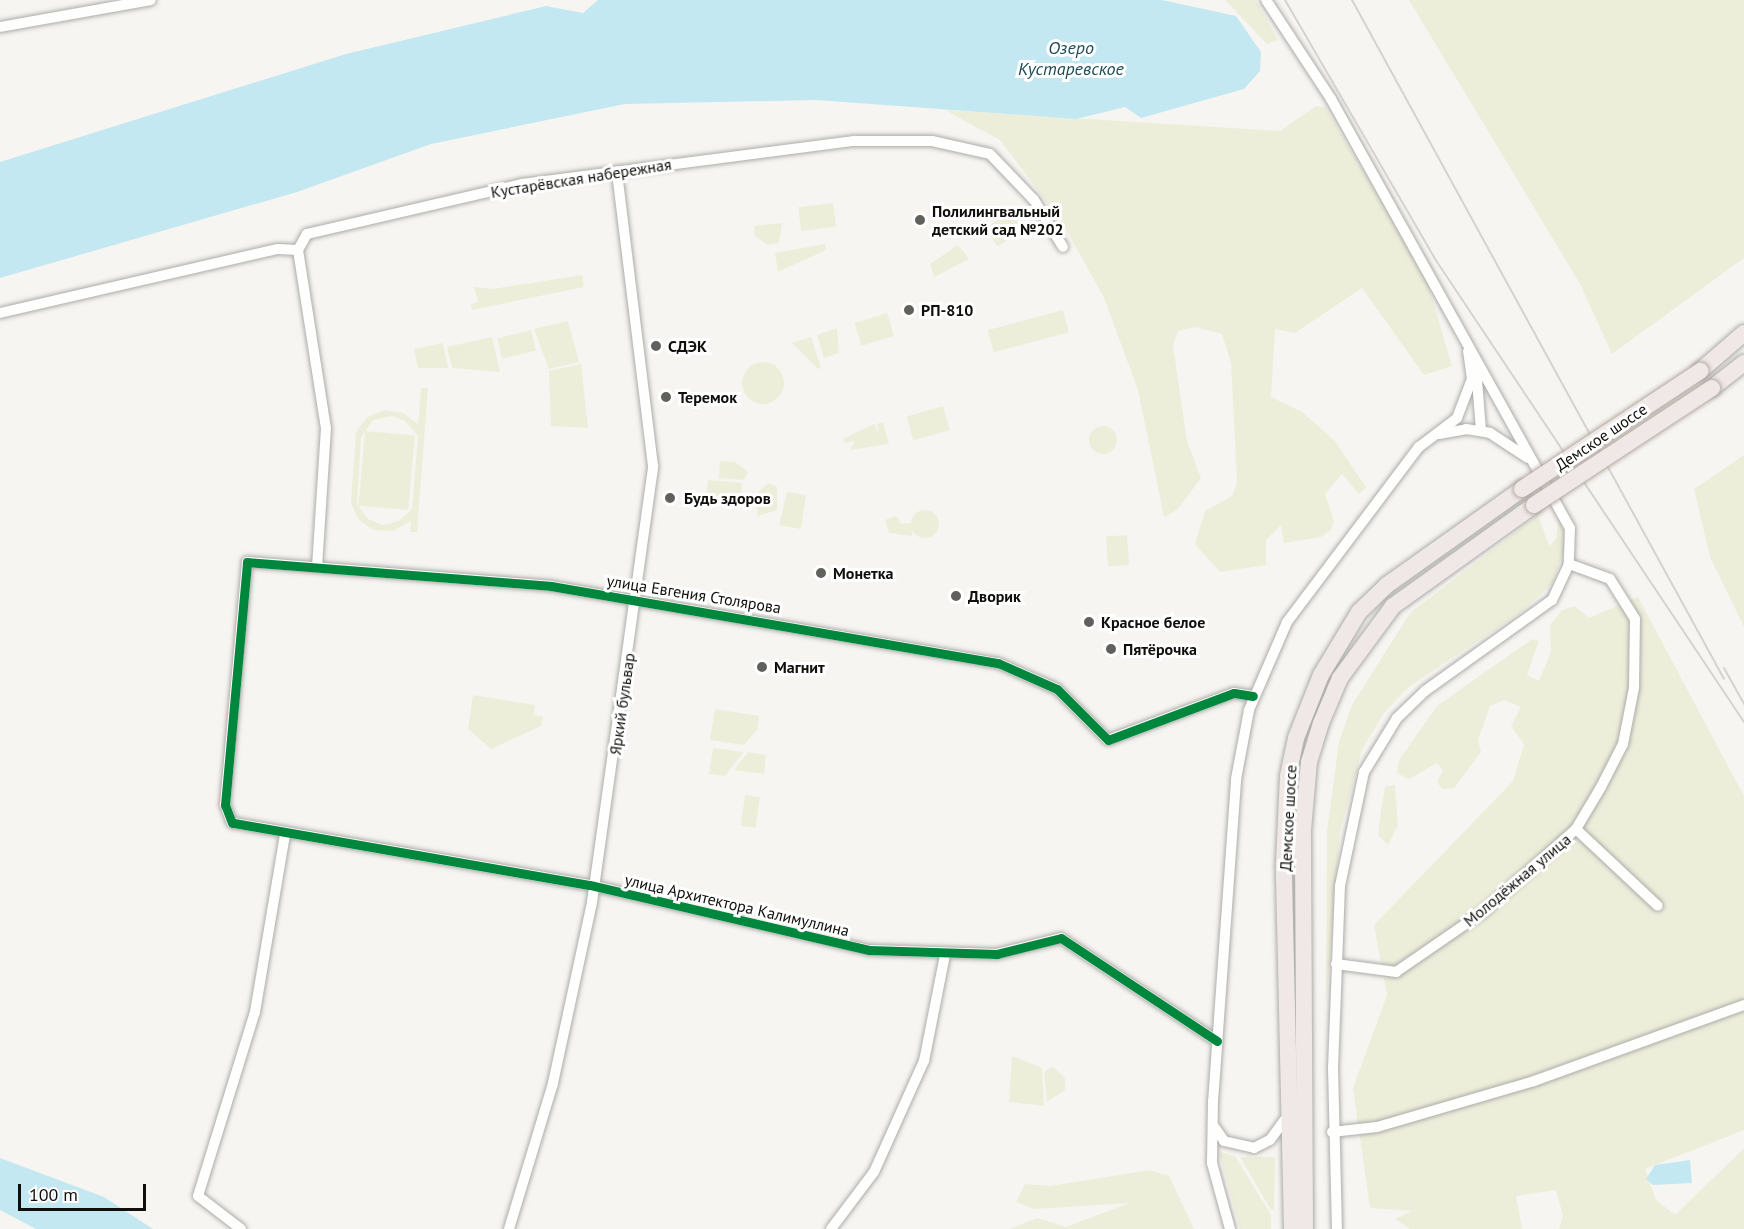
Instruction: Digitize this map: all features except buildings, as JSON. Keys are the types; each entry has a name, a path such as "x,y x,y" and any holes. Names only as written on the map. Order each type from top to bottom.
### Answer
{"main road":[{"name":"Демское шоссе","path":"1292,1229 1285,817 1288,776 1306,706 1359,612 1416,563 1522,489 1700,371 1744,333"},
{"name":"Демское шоссе","path":"1305,1229 1303,830 1309,762 1340,678 1393,606 1534,505 1712,388 1744,363"}],"street":[{"path":"0,27 151,0"},
{"path":"1266,0 1331,99 1570,528 1569,564 1551,600 1425,691 1377,746 1345,843 1336,964 1332,1132 1337,1229"},
{"name":"Кустарёвская набережная","path":"298,250 307,234 522,184 848,141 974,148 1009,169 1063,247"},
{"name":"Яркий бульвар","path":"509,1229 553,1083 594,887 637,600 653,448 617,171"},
{"path":"0,313 278,249 298,250 326,438 317,566"},
{"path":"1466,339 1482,391 1481,431"},
{"path":"1230,1229 1212,1163 1213,1102 1236,779 1253,696 1287,622 1401,468 1438,434 1468,398 1472,379 1466,339"},
{"path":"1438,434 1481,431 1512,442 1537,466"},
{"name":"улица Евгения Столярова","path":"227,816 247,562 548,586 998,663 1057,690 1108,740 1234,693 1253,696"},
{"name":"Молодёжная улица","path":"1336,964 1396,972 1483,912 1576,829 1623,744 1634,688 1635,619 1610,579 1569,564"},
{"name":"улица Архитектора Калимуллина","path":"227,816 237,825 594,887 844,946 945,955 997,954 1061,938 1217,1041"},
{"path":"1576,829 1658,906"},
{"path":"242,1229 198,1196 255,1012 285,834"},
{"path":"831,1229 874,1173 924,1061 945,955"},
{"path":"1332,1132 1377,1127 1534,1081 1744,1005"},
{"path":"1213,1102 1214,1130 1241,1148 1270,1140 1289,1114"}],"green space":[{"path":"1225,0 1256,0 1278,40 1267,44"},
{"path":"1409,0 1744,0 1744,258 1612,354 1580,284"},
{"path":"1316,106 1325,107 1426,277 1452,366 1424,375 1362,288 1295,333 1275,329 1271,397 1302,412 1334,440 1366,487 1359,494 1342,474 1325,494 1334,521 1331,530 1321,537 1284,543 1281,525 1266,540 1266,565 1220,572 1195,544 1205,511 1232,496 1237,484 1231,363 1222,334 1195,327 1178,331 1173,345 1187,441 1201,478 1178,509 1164,517 1138,390 1104,298 1063,224 1000,140 945,110 1280,131"},
{"path":"833,203 836,227 801,231 798,207"},
{"path":"1011,211 1023,229 998,247 985,228"},
{"path":"782,223 779,243 767,245 755,236 754,226"},
{"path":"825,244 826,250 778,272 775,253"},
{"path":"958,245 969,259 934,277 930,264"},
{"path":"582,275 584,287 472,310 471,304 478,302 474,287 493,289"},
{"path":"1063,310 1069,332 994,352 988,330"},
{"path":"887,313 894,336 862,346 854,323"},
{"path":"568,321 579,362 549,369 534,329"},
{"path":"837,328 839,353 824,358 817,335"},
{"path":"531,330 536,350 502,359 497,338"},
{"path":"492,337 500,372 452,368 447,347"},
{"path":"811,337 821,368 818,369 792,343"},
{"path":"443,343 448,368 418,368 414,349"},
{"path":"763,362 778,368 784,383 778,398 763,404 748,398 742,383 748,368"},
{"path":"581,364 588,428 551,426 549,371"},
{"path":"421,388 428,388 417,532 410,532 411,521 393,531 373,530 358,519 351,503 356,432 367,417 384,410 403,413 418,424","holes":["392,416 405,421 418,436 412,509 399,521 383,525 368,519 357,504 361,437 373,420"]},
{"path":"943,406 950,430 913,441 906,416"},
{"path":"883,422 889,444 850,450 855,441 845,443 843,439 874,424 879,434 877,424"},
{"path":"1103,426 1113,430 1117,440 1113,450 1103,454 1093,450 1089,440 1093,430"},
{"path":"365,431 415,435 408,510 358,506"},
{"path":"1744,455 1744,627 1710,557 1694,489"},
{"path":"720,461 735,462 748,472 744,480 719,478"},
{"path":"708,480 742,483 740,503 706,500"},
{"path":"769,483 777,487 777,510 757,516 759,491"},
{"path":"787,492 806,495 801,529 779,525"},
{"path":"925,510 935,514 939,524 935,534 925,538 915,534 911,524 915,514"},
{"path":"1538,515 1549,546 1556,539 1559,518 1564,534 1565,549 1552,584 1520,613 1410,686 1384,713 1362,750 1340,832 1326,1006 1327,831 1339,742 1352,705 1410,613"},
{"path":"896,516 901,524 913,523 912,536 889,533 885,520"},
{"path":"1127,535 1129,565 1108,566 1106,536"},
{"path":"1638,597 1744,796 1744,1130 1645,1169 1656,1200 1675,1215 1744,1148 1744,1229 1559,1229 1563,1216 1556,1190 1516,1196 1522,1229 1410,1229 1395,1219 1412,1211 1370,1208 1353,1088 1387,995 1374,925 1513,781 1524,744 1511,726 1521,707 1504,700 1490,706 1478,740 1481,752 1454,788 1442,789 1437,782 1443,770 1437,763 1409,779 1397,773 1399,760 1437,706 1532,639 1539,641 1527,675 1539,681 1551,652 1550,625 1562,610 1575,606 1589,618"},
{"path":"473,695 535,705 534,715 543,717 541,726 491,749 468,729"},
{"path":"715,709 759,716 757,730 744,745 710,740"},
{"path":"713,748 744,752 725,776 709,774"},
{"path":"748,752 766,755 764,774 734,770"},
{"path":"1395,785 1398,825 1388,845 1378,835 1385,787"},
{"path":"745,795 760,797 756,828 741,826"},
{"path":"1012,1056 1042,1068 1044,1106 1009,1102"},
{"path":"1052,1066 1065,1078 1065,1090 1047,1102 1044,1072"},
{"path":"1219,1152 1235,1156 1271,1215 1271,1229 1240,1229"},
{"path":"1240,1157 1275,1157 1274,1210 1271,1210"},
{"path":"1150,1170 1169,1176 1194,1229 1009,1229 1037,1218 1066,1227 1130,1203 1034,1209 1016,1202 1025,1184 1050,1186"}],"water":[{"name":"Озеро Кустаревское","path":"598,0 1162,0 1236,16 1261,52 1260,71 1244,89 1141,118 1125,107 1076,119 816,100 625,104 431,144 297,192 0,278 0,162 346,54 546,6 583,13"},
{"path":"0,1158 104,1197 153,1229 36,1229 0,1210"},
{"path":"1690,1160 1692,1183 1653,1185 1646,1179 1655,1165"}],"railway":[{"path":"1285,0 1435,259 1744,722"},
{"path":"1352,0 1724,679"},
{"path":"1724,668 1744,704"}],"cycle path":[{"path":"1217,1041 1061,938 997,954 869,950 589,885 232,823 225,805 247,562 551,586 998,663 1057,689 1108,740 1234,693 1253,696"}],"place":[{"name":"Полилингвальный детский сад №202","path":"920,220"},
{"name":"РП-810","path":"909,310"},
{"name":"СДЭК","path":"656,346"},
{"name":"Теремок","path":"666,397"},
{"name":"Будь здоров","path":"670,498"},
{"name":"Монетка","path":"821,573"},
{"name":"Дворик","path":"956,596"},
{"name":"Красное белое","path":"1089,622"},
{"name":"Пятёрочка","path":"1111,649"},
{"name":"Магнит","path":"762,667"}]}
